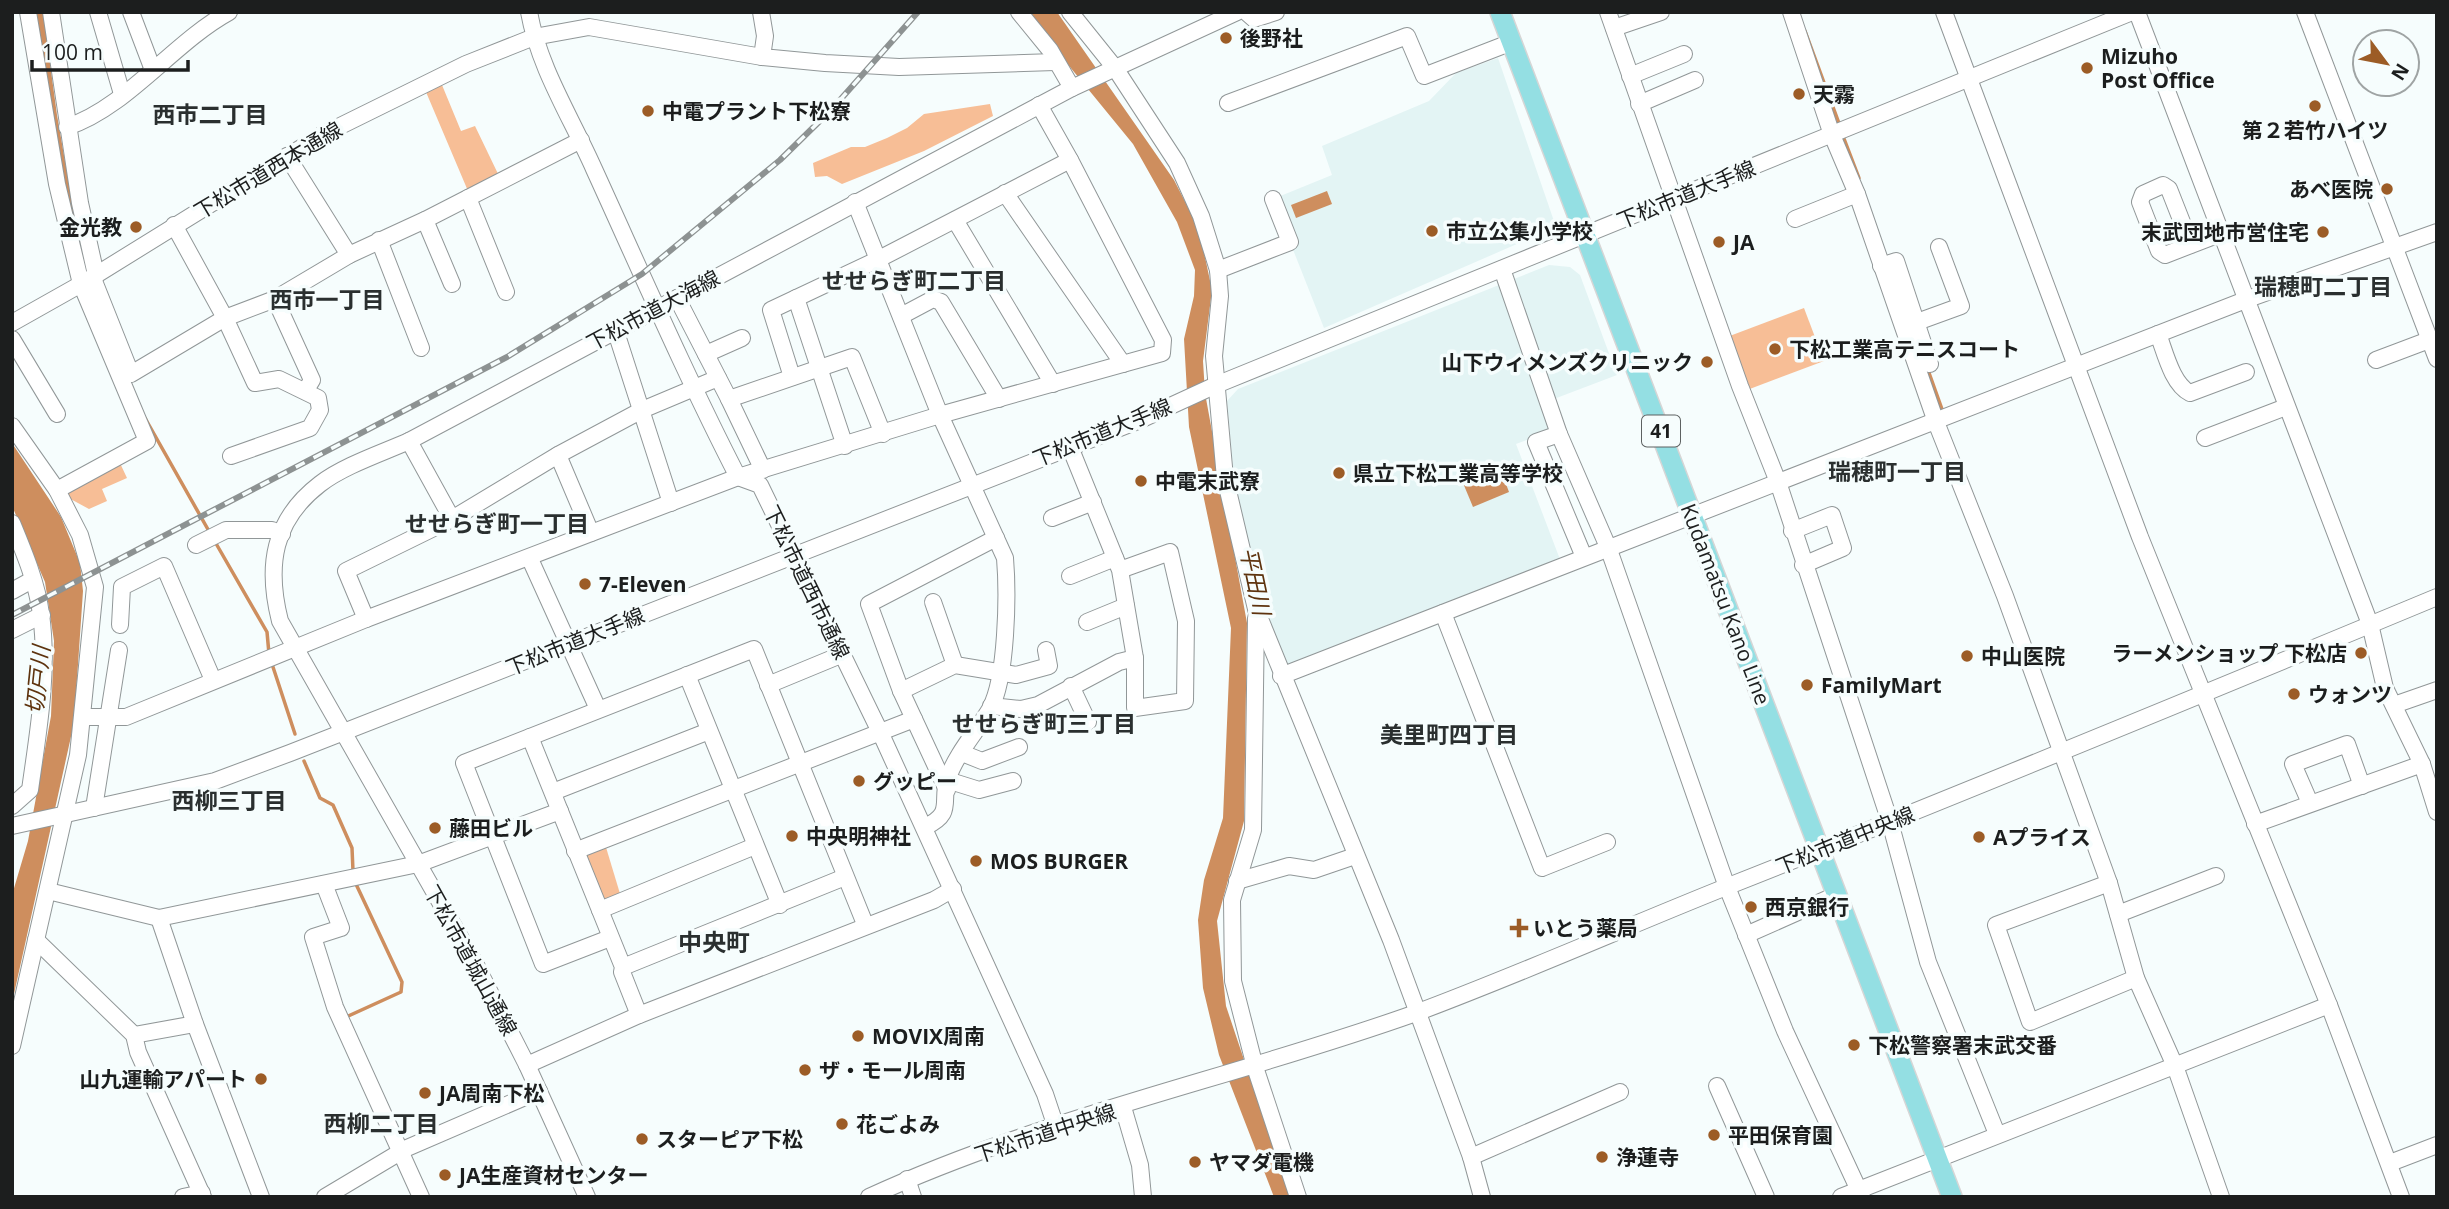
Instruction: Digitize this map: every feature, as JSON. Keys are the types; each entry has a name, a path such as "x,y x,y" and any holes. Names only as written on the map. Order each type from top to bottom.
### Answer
{"main road":[{"name":"Kudamatsu Kano Line","path":"1500,12 1952,1197"}],"street":[{"path":"28,12 57,184 88,280 147,441 57,490"},
{"path":"51,12 88,280"},
{"path":"98,12 122,94"},
{"path":"131,12 153,70"},
{"path":"67,127 79,124 122,94 207,24 229,12"},
{"name":"下松市道西市通線","path":"529,12 534,37 693,391 738,477 760,485 794,553 925,827 1045,1094 1056,1127"},
{"path":"761,12 765,36 762,57"},
{"path":"1019,12 1050,50 1072,88"},
{"path":"1070,12 1177,163 1201,216 1218,270 1220,296 1211,387 1225,478 1256,609 1416,1012 1471,1157 1482,1197"},
{"name":"下松市道大海線","path":"341,732 280,621 271,572 275,547 282,534 302,500 322,482 409,441 1072,88 1237,12"},
{"path":"1246,12 1254,19 1276,12"},
{"path":"1661,12 1611,20 1639,104 1778,482 1803,565 1890,822 1928,962 1997,1135"},
{"path":"1791,12 1832,135 1857,194 1936,422 2005,596 2109,883 2136,978 2175,1066 2221,1197"},
{"path":"1944,12 2140,537 2329,1005 2401,1197"},
{"path":"2135,12 2248,299 2286,407 2370,624 2385,688 2422,764 2437,813"},
{"name":"下松市道大手線","path":"12,826 215,781 1070,447 1969,77 2135,12"},
{"path":"2305,12 2437,359"},
{"path":"534,37 598,28 762,57 899,67 1055,62"},
{"path":"1228,103 1407,36 1424,76 1512,42"},
{"name":"下松市道西本通線","path":"12,323 88,280 287,156 466,64 534,37"},
{"path":"1630,76 1684,54"},
{"path":"1639,104 1695,80"},
{"path":"84,717 126,717 366,619 530,559 738,477 940,415 1162,353 1163,340 1039,105"},
{"path":"88,280 94,281 131,374 225,317 275,299 349,254 425,220 581,139"},
{"path":"287,156 349,254"},
{"path":"792,377 771,310 877,260 1070,160"},
{"path":"1005,193 1123,364"},
{"path":"1795,219 1857,194"},
{"path":"468,198 506,292"},
{"path":"1218,270 1290,242 1273,199"},
{"path":"855,202 969,485 1005,558 1007,583 1000,673 991,706 962,753 947,786 944,813 937,822 925,827"},
{"path":"425,220 452,284"},
{"path":"955,220 1053,384"},
{"path":"174,225 225,317 255,383 279,379 318,398 320,411 310,428 231,456"},
{"path":"1281,676 2248,299 2437,232"},
{"path":"2191,245 2222,233"},
{"path":"379,240 421,348"},
{"path":"1917,322 1961,306 1939,247"},
{"path":"1881,266 1896,261 1930,364"},
{"path":"1502,269 1559,433 1608,547 1727,887 1785,1031 1861,1193"},
{"path":"677,298 763,470"},
{"path":"796,298 845,446"},
{"path":"275,299 312,380 306,390"},
{"path":"901,316 933,299 941,302 999,399"},
{"path":"615,329 671,503"},
{"path":"2158,334 2175,377 2183,389 2190,393 2246,372"},
{"path":"706,355 742,338"},
{"path":"12,339 57,414"},
{"path":"2376,360 2429,340"},
{"path":"729,399 852,358 883,434"},
{"path":"366,619 346,571 452,519 558,455 642,410 693,391 718,378"},
{"path":"2205,438 2286,407"},
{"path":"12,426 57,490 80,536 95,587 84,717 48,891 12,1045"},
{"path":"1559,433 1536,442 1584,557"},
{"path":"409,441 452,519"},
{"path":"1070,447 1118,564 1135,658 1135,708 1185,701 1186,621 1170,552 1118,564 1070,576"},
{"path":"558,455 591,533"},
{"path":"1052,517 1093,502"},
{"path":"1792,531 1832,515 1843,548 1803,565"},
{"path":"12,806 30,790 42,699 41,615 32,580 13,528"},
{"path":"196,545 226,530 272,530 282,534"},
{"path":"947,786 901,691 869,604 996,538"},
{"path":"530,559 598,709"},
{"path":"120,625 122,587 164,566 214,680"},
{"path":"12,591 32,580"},
{"name":"下松市道中央線","path":"869,1197 907,1179 1056,1127 1252,1068 1416,1012 1819,851 2437,597"},
{"path":"933,602 955,665"},
{"path":"1087,622 1126,606"},
{"path":"1256,609 1253,830 1232,900 1233,981 1252,1068 1298,1197"},
{"path":"1443,613 1542,868 1607,842"},
{"path":"12,630 41,615"},
{"path":"610,938 543,964 464,763 754,649 865,924"},
{"path":"94,808 111,716 119,650"},
{"path":"901,691 955,665 1016,675 1049,666 1046,650"},
{"path":"768,685 843,654"},
{"path":"991,706 1021,709 1038,705 1119,662 1135,658"},
{"path":"687,675 780,905"},
{"path":"1071,686 1088,722"},
{"path":"2394,705 2437,690"},
{"path":"575,851 914,719"},
{"path":"553,792 709,731"},
{"name":"下松市道城山通線","path":"341,732 477,967 527,1065 587,1197"},
{"path":"530,737 623,967 622,972 639,1015"},
{"path":"2310,803 2293,764 2347,744 2362,786"},
{"path":"962,753 982,761 1018,747"},
{"path":"2255,824 2422,764"},
{"path":"947,786 979,790 1013,781"},
{"path":"48,891 159,918 418,864 560,811"},
{"path":"600,910 755,846"},
{"path":"1237,881 1289,866 1314,870 1355,856"},
{"path":"2118,914 2216,876"},
{"path":"623,967 845,877"},
{"path":"2109,883 1996,925 2030,1022 2136,978"},
{"path":"324,884 341,928 313,937 335,1007 421,1197"},
{"path":"527,1065 639,1015 953,889"},
{"path":"1746,935 1836,895"},
{"path":"159,918 195,1024 261,1197"},
{"path":"36,940 134,1035 138,1052 202,1195 183,1197"},
{"path":"1841,1197 1861,1193 1997,1135 2329,1005"},
{"path":"134,1035 195,1024"},
{"path":"1717,1086 1766,1197"},
{"path":"325,1197 407,1148 538,1091"},
{"path":"1471,1157 1620,1092"},
{"path":"1123,1107 1140,1165 1143,1197"},
{"path":"2389,1163 2437,1145"},
{"path":"907,1179 913,1197"}],"shaded area":[{"path":"34,12 43,12 57,115 85,276 62,182"},
{"path":"1025,12 1057,12 1174,180 1199,229 1212,290 1203,361 1205,393 1247,623 1244,821 1217,921 1226,1006 1290,1197 1274,1197 1219,1055 1203,988 1198,920 1204,880 1223,818 1231,628 1189,427 1184,339 1194,296 1195,270 1177,222 1133,144"},
{"path":"1498,58 1556,227 1324,328 1273,199 1332,175 1322,146 1429,101 1456,73"},
{"path":"442,85 461,131 475,126 500,178 468,191 426,92"},
{"path":"990,104 993,116 924,151 842,184 827,176 815,177 813,163 851,147 865,147 887,138 907,128 924,114"},
{"path":"1327,191 1332,204 1296,218 1291,205"},
{"path":"1549,265 1570,267 1580,275 1617,375 1546,402 1555,429 1516,444 1561,562 1286,670 1247,557 1235,492 1227,401 1238,389"},
{"name":"下松工業高テニスコート","path":"1804,308 1824,361 1747,390 1727,337"},
{"path":"12,443 61,517 80,563 83,591 74,723 12,1003 12,895 28,841 51,716 54,641 45,582 12,506"},
{"path":"119,461 127,478 102,489 107,501 89,509 65,496 68,489"},
{"path":"1500,468 1509,492 1473,507 1463,483"},
{"path":"605,844 621,897 602,904 581,854"}],"waterway":[{"path":"1805,31 1840,126"},
{"path":"1843,136 1859,178"},
{"path":"1928,370 1943,412"},
{"path":"145,418 210,533"},
{"path":"214,540 267,632 269,654"},
{"path":"272,664 295,734"},
{"path":"304,761 320,798 333,805 352,848 353,871"},
{"path":"346,1017 401,992 402,982 355,882"}],"railway":[{"path":"12,615 507,357 642,274 780,160 832,109 918,12"}],"place":[{"name":"後野社","path":"1226,38"},
{"name":"Mizuho Post Office","path":"2087,68"},
{"name":"天霧","path":"1799,94"},
{"name":"第２若竹ハイツ","path":"2315,106"},
{"name":"中電プラント下松寮","path":"648,111"},
{"name":"あべ医院","path":"2387,189"},
{"name":"金光教","path":"136,227"},
{"name":"市立公集小学校","path":"1432,231"},
{"name":"末武団地市営住宅","path":"2323,232"},
{"name":"JA","path":"1719,242"},
{"name":"下松工業高テニスコート","path":"1775,349"},
{"name":"山下ウィメンズクリニック","path":"1707,362"},
{"name":"県立下松工業高等学校","path":"1339,473"},
{"name":"中電末武寮","path":"1141,481"},
{"name":"7-Eleven","path":"585,584"},
{"name":"ラーメンショップ 下松店","path":"2361,653"},
{"name":"中山医院","path":"1967,656"},
{"name":"FamilyMart","path":"1807,685"},
{"name":"ウォンツ","path":"2294,694"},
{"name":"グッピー","path":"859,781"},
{"name":"藤田ビル","path":"435,828"},
{"name":"中央明神社","path":"792,836"},
{"name":"Aプライス","path":"1979,837"},
{"name":"MOS BURGER","path":"976,861"},
{"name":"西京銀行","path":"1751,907"},
{"name":"いとう薬局","path":"1519,928"},
{"name":"MOVIX周南","path":"858,1036"},
{"name":"下松警察署末武交番","path":"1854,1045"},
{"name":"ザ・モール周南","path":"805,1070"},
{"name":"山九運輸アパート","path":"261,1079"},
{"name":"JA周南下松","path":"425,1093"},
{"name":"花ごよみ","path":"842,1124"},
{"name":"平田保育園","path":"1714,1135"},
{"name":"スターピア下松","path":"642,1139"},
{"name":"浄蓮寺","path":"1602,1157"},
{"name":"ヤマダ電機","path":"1195,1162"},
{"name":"JA生産資材センター","path":"445,1175"}],"district":[{"name":"西市二丁目","path":"210,114"},
{"name":"せせらぎ町二丁目","path":"914,280"},
{"name":"瑞穂町二丁目","path":"2323,286"},
{"name":"西市一丁目","path":"327,299"},
{"name":"瑞穂町一丁目","path":"1897,471"},
{"name":"せせらぎ町一丁目","path":"497,523"},
{"name":"せせらぎ町三丁目","path":"1044,723"},
{"name":"美里町四丁目","path":"1449,734"},
{"name":"西柳三丁目","path":"229,800"},
{"name":"中央町","path":"714,941"},
{"name":"西柳二丁目","path":"381,1123"}],"water label":[{"name":"平田川","path":"1256,581"},
{"name":"切戸川","path":"37,680"}]}
